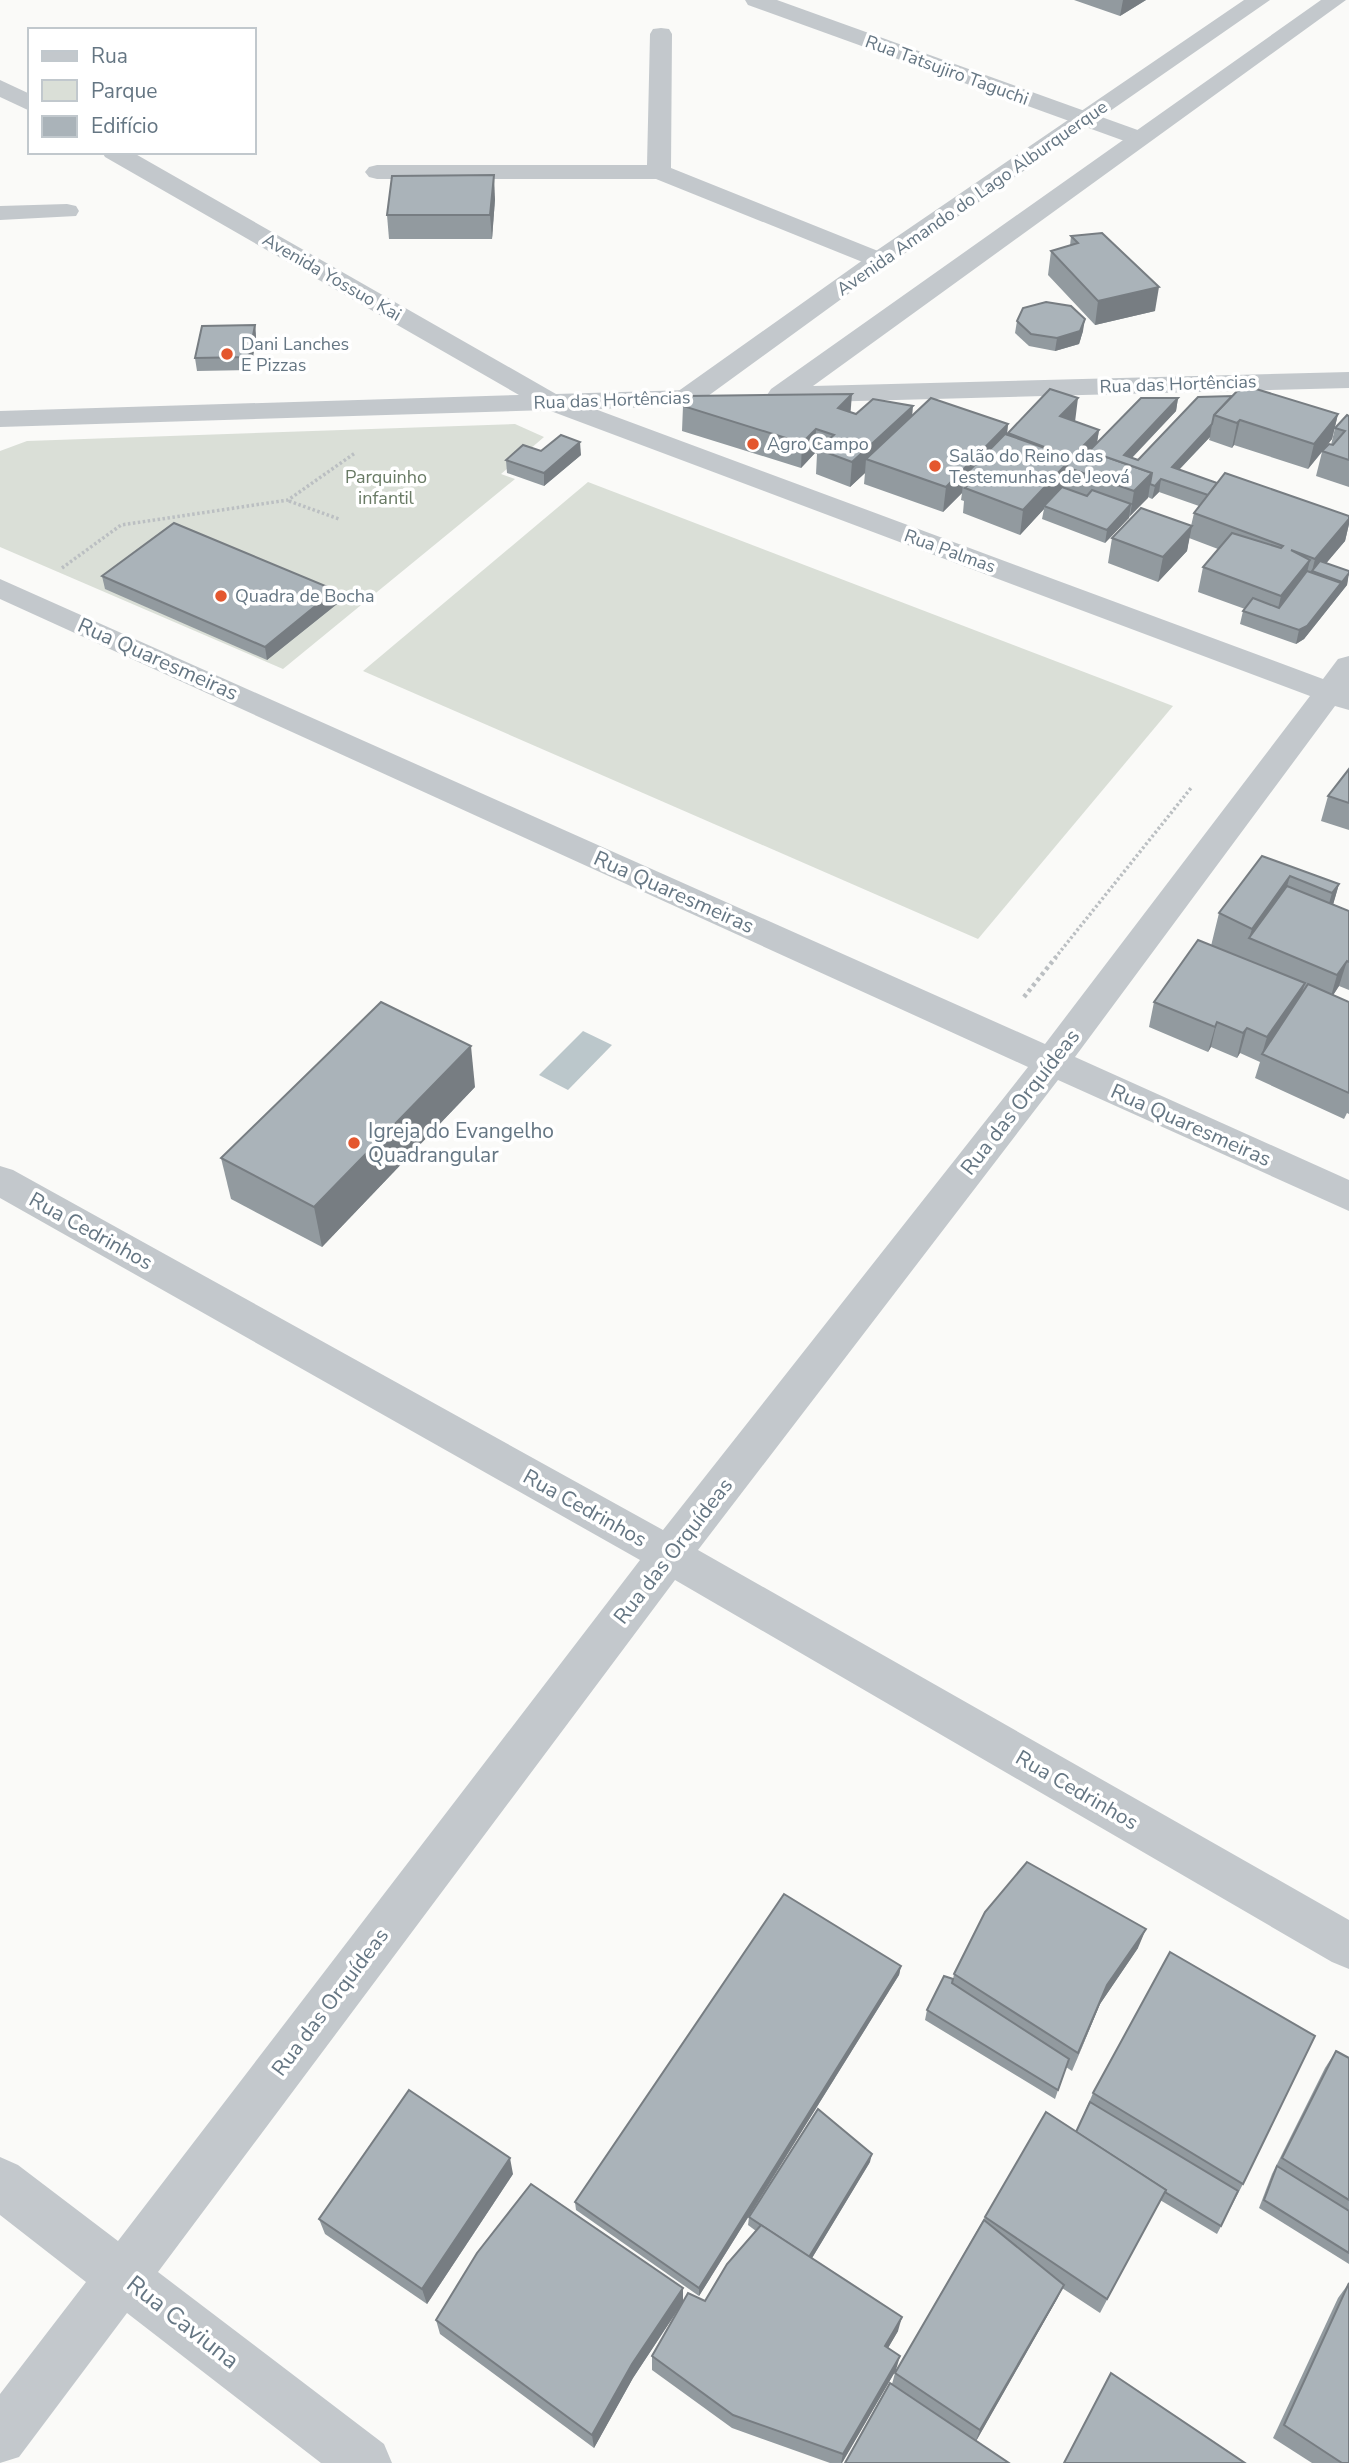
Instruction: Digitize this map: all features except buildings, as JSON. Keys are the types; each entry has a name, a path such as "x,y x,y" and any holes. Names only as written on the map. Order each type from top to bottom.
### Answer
{"street":[{"name":"Rua Tatsujiro Taguchi","path":"756,0 1138,138"},
{"name":"Avenida Amando do Lago Alburquerque","path":"687,398 880,260 1259,0"},
{"path":"783,395 1138,138 1335,0"},
{"path":"0,87 28,103"},
{"name":"Avenida Yossuo Kai","path":"117,154 551,402"},
{"path":"0,213 68,211"},
{"name":"Rua das Hortências","path":"756,396 1349,380"},
{"name":"Rua das Hortências","path":"0,419 729,397"},
{"name":"Rua Palmas","path":"551,402 1342,686"},
{"name":"Rua Quaresmeiras","path":"11,592 1349,1196"},
{"name":"Rua das Orquídeas","path":"0,2438 669,1555 1342,686"},
{"name":"Rua Cedrinhos","path":"0,1180 669,1555 1349,1946"},
{"name":"Rua Caviuna","path":"0,2183 365,2463"}],"lane":[{"path":"659,172 661,34"},
{"path":"377,172 659,172 880,260"}],"path":[{"path":"11,592 121,525 288,500 420,406"},
{"path":"288,500 339,519"},
{"path":"1021,1000 1192,787"}],"green space":[{"name":"Parquinho infantil","path":"515,424 544,437 501,474 515,479 283,669 0,547 0,451 27,441"},
{"path":"588,482 1173,706 978,939 363,671"}],"shaded area":[{"path":"583,1031 612,1045 568,1090 539,1075"}],"place":[{"name":"Dani Lanches E Pizzas","path":"227,354"},
{"name":"Agro Campo","path":"753,444"},
{"name":"Salão do Reino das Testemunhas de Jeová","path":"935,466"},
{"name":"Quadra de Bocha","path":"221,596"},
{"name":"Igreja do Evangelho Quadrangular","path":"354,1143"}]}
